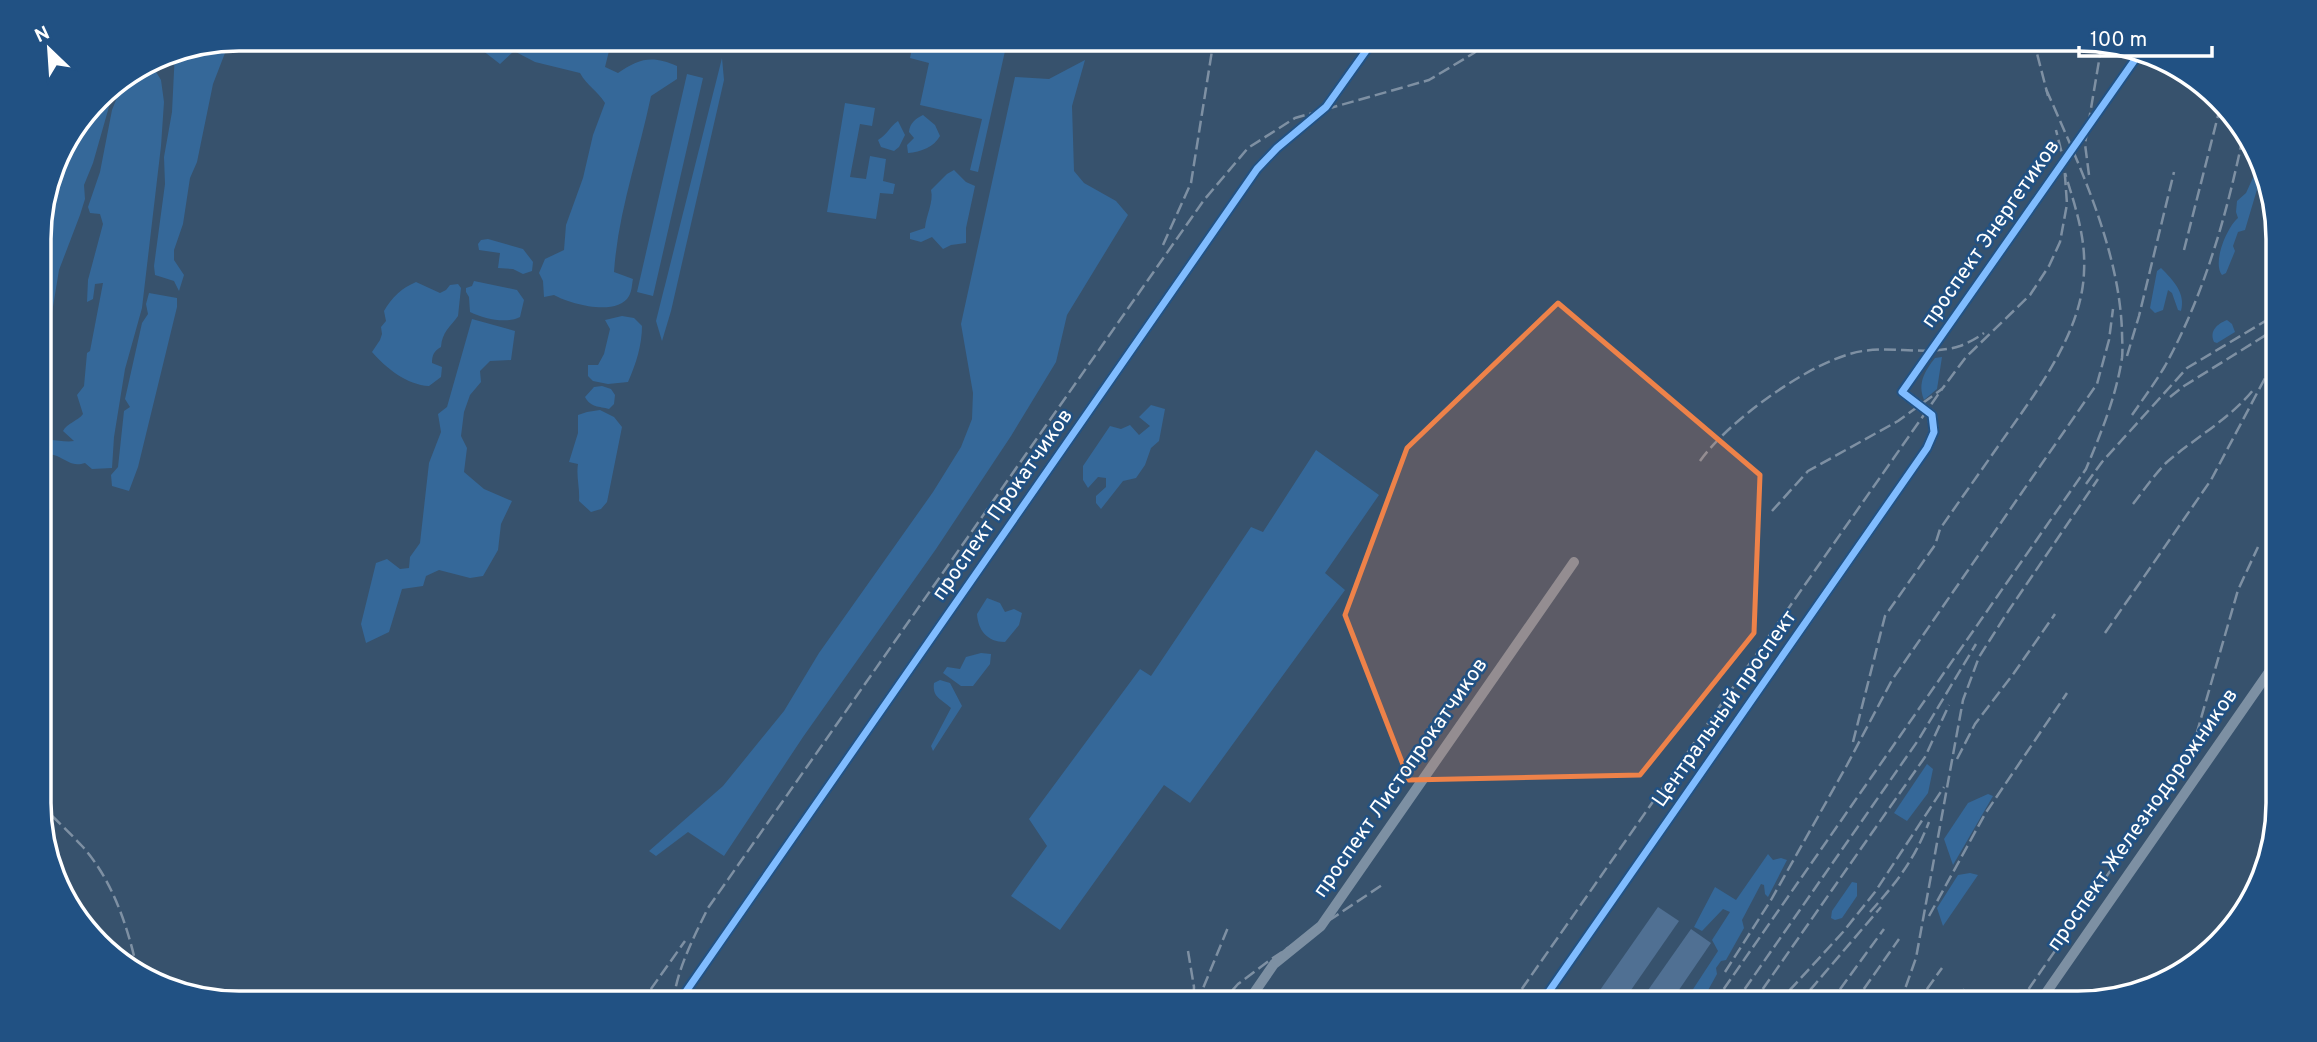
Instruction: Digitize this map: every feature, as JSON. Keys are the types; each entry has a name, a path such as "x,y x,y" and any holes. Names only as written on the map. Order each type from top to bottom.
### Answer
{"street":[{"name":"проспект Прокатчиков","path":"686,991 1256,169 1326,107 1364,51"},
{"name":"проспект Энергетиков","path":"1934,432 1932,415 1902,392 2135,60"},
{"name":"Центральный проспект","path":"1549,991 1912,471 1934,432"},
{"name":"проспект Листопрокатчиков","path":"1255,991 1274,964 1321,926 1574,562"},
{"name":"проспект Железнодорожников","path":"2047,991 2266,676"}],"highlighted area":[{"path":"1558,303 1760,475 1754,633 1640,775 1409,780 1345,615 1407,448"}],"shaded area":[{"path":"483,51 514,51 500,64"},
{"path":"514,51 609,51 605,67 618,73 640,61 653,59 677,66 677,79 651,96 624,205 616,250 614,272 633,279 629,296 614,306 593,307 554,295 544,297 543,281 539,273 545,259 564,250 566,225 605,103 580,73 535,62"},
{"path":"911,51 1005,51 978,172 970,170 982,119 920,105 929,63 910,58"},
{"path":"225,52 213,84 197,162 190,178 183,224 174,250 174,260 184,275 179,291 174,281 155,275 154,266 165,184 164,157 172,112 174,62"},
{"path":"722,58 724,80 662,341 656,321"},
{"path":"1085,60 1072,106 1074,171 1084,183 1116,201 1128,215 1067,315 1056,362 936,549 803,737 724,856 688,832 656,856 649,851 723,786 784,711 819,653 933,492 961,447 972,419 973,393 961,324 1015,77 1049,79"},
{"path":"155,71 161,80 164,102 142,308 125,369 112,468 92,469 85,463 74,464 51,454 51,440 74,441 63,431 83,414 77,395 84,386 87,353 90,351 103,283 95,284 93,299 87,302 88,280 103,224 100,214 90,213 88,207 100,172 112,110 118,95"},
{"path":"687,74 703,78 653,296 637,292"},
{"path":"110,102 84,185 85,199 59,270 51,319 51,227 57,190 82,134"},
{"path":"845,103 875,108 872,126 860,124 850,177 866,179 870,156 886,159 883,181 895,184 893,194 880,193 876,219 827,212"},
{"path":"923,115 935,125 940,136 927,148 908,153 907,145 914,138 909,132 910,126"},
{"path":"898,121 905,135 899,147 894,151 881,147 878,140"},
{"path":"954,170 966,182 975,186 966,228 966,243 943,249 932,237 921,242 910,239 910,233 925,228 931,190"},
{"path":"2255,174 2258,185 2245,230 2238,232 2233,246 2235,251 2226,273 2222,275 2219,262 2222,245 2229,229 2238,218 2237,201 2246,193"},
{"path":"488,239 523,249 533,262 532,271 523,274 513,269 498,268 500,253 479,250 478,244 481,240"},
{"path":"2161,268 2180,293 2181,311 2168,290 2163,310 2155,313 2150,308 2157,271"},
{"path":"474,281 517,290 524,300 520,317 495,320 470,312 466,288 472,286"},
{"path":"416,282 440,293 450,285 458,284 461,288 458,316 432,358 432,363 442,367 441,377 429,386 413,383 398,375 372,352 382,334 381,327 386,321 384,311 387,306 406,287"},
{"path":"149,293 177,298 177,307 138,467 129,491 112,486 111,475 118,467 124,411 130,407 125,399 142,323 148,314 146,304"},
{"path":"622,316 634,318 642,326 638,354 628,382 608,384 593,381 588,376 588,365 598,365 604,354 610,329 605,320"},
{"path":"472,319 515,331 511,360 490,361 480,371 481,382 470,395 464,412 461,436 467,448 464,472 484,489 512,501 501,524 498,550 483,576 470,578 439,570 426,576 423,586 402,589 389,632 366,643 361,624 376,563 387,559 400,569 409,568 410,557 420,543 429,463 441,432 438,414 447,407"},
{"path":"2227,320 2235,332 2217,343 2214,342 2215,328"},
{"path":"1942,357 1937,389 1924,400 1921,388 1923,378 1935,358"},
{"path":"594,387 611,389 615,395 614,404 609,409 593,405 585,397"},
{"path":"1151,405 1165,409 1159,441 1151,448 1145,465 1136,478 1123,481 1101,509 1096,503 1096,496 1106,487 1106,478 1098,477 1088,488 1083,480 1083,466 1110,426 1121,429 1130,425 1139,435 1150,426 1139,417"},
{"path":"600,410 614,417 622,427 607,502 601,509 591,512 579,501 578,464 569,462 578,433 578,415"},
{"path":"1316,450 1379,495 1325,573 1345,590 1190,803 1164,785 1060,930 1011,896 1047,846 1029,819 1140,669 1151,676 1251,527 1263,532"},
{"path":"987,598 1000,603 1005,612 1014,609 1022,613 1019,625 1005,642 988,637 979,625 977,614"},
{"path":"981,653 991,654 990,664 973,686 961,686 943,673 947,667 960,669 966,657"},
{"path":"940,680 950,683 962,706 933,751 931,746 951,708 938,698 935,692 934,683"},
{"path":"1927,764 1933,769 1928,793 1907,821 1894,813"},
{"path":"1988,794 1993,796 1953,865 1944,839 1968,803"},
{"path":"1768,854 1773,860 1787,860 1768,897 1764,885 1761,884 1742,920 1744,928 1726,960 1721,961 1716,968 1717,974 1708,991 1692,991 1718,951 1712,940 1730,912 1723,909 1702,931 1694,927 1715,887 1736,900"},
{"path":"1958,875 1978,875 1943,926 1937,908"},
{"path":"1852,882 1857,883 1857,896 1842,918 1831,918 1832,911"},
{"path":"1658,907 1679,921 1630,991 1599,991"},
{"path":"1691,929 1711,943 1678,991 1647,991"}],"railway":[{"path":"1163,245 1191,183 1212,51"},
{"path":"675,991 691,943 708,908 1204,200 1248,148 1295,118 1429,80 1476,51"},
{"path":"2036,51 2048,96"},
{"path":"2089,175 2085,144 2100,52"},
{"path":"1722,991 2086,469 2102,428 2116,387 2122,358 2122,331 2114,269 2095,207 2046,89"},
{"path":"2184,250 2218,114"},
{"path":"1772,511 1808,471 1898,421 1942,389 1966,357 2030,295 2049,266 2060,242 2067,204 2064,162 2056,130"},
{"path":"2132,415 2165,366 2192,310 2222,223 2241,145"},
{"path":"2127,356 2174,172"},
{"path":"1853,742 1885,616 1935,545 1940,529 2042,383 2075,318 2081,295 2084,259 2079,222 2065,173"},
{"path":"1725,972 1771,900 1892,680 2097,384 2109,340 2113,309"},
{"path":"2086,484 2102,462 2187,368 2266,321"},
{"path":"1700,461 1713,445 1751,410 1797,378 1843,356 1863,351 1948,349 1963,345 1984,333"},
{"path":"2170,397 2266,335"},
{"path":"2105,633 2211,480 2266,376"},
{"path":"1520,991 1942,389"},
{"path":"2133,504 2167,462 2224,419 2254,389"},
{"path":"1904,991 1916,958 1963,700 1979,657 2098,479"},
{"path":"2027,991 2182,767 2193,746 2238,590 2258,547"},
{"path":"1957,759 1975,724 2055,614"},
{"path":"1743,991 1919,739 1976,644"},
{"path":"1929,916 1985,814 2067,693"},
{"path":"1761,991 1925,757 1949,705"},
{"path":"1789,991 1875,892 1944,787"},
{"path":"52,816 82,846 102,873 124,920 134,959"},
{"path":"1870,912 1904,870 1929,822"},
{"path":"1232,991 1270,960 1382,885"},
{"path":"1809,991 1881,907"},
{"path":"1202,991 1229,925"},
{"path":"1839,991 1884,929"},
{"path":"1862,991 1899,939"},
{"path":"650,991 685,941"},
{"path":"1188,951 1194,991"},
{"path":"1926,991 1942,968"}],"cycle path":[{"path":"686,991 1257,169 1277,148 1326,107 1366,51"},
{"path":"1549,991 1927,448 1934,432 1932,415 1902,392 2135,60"}]}
